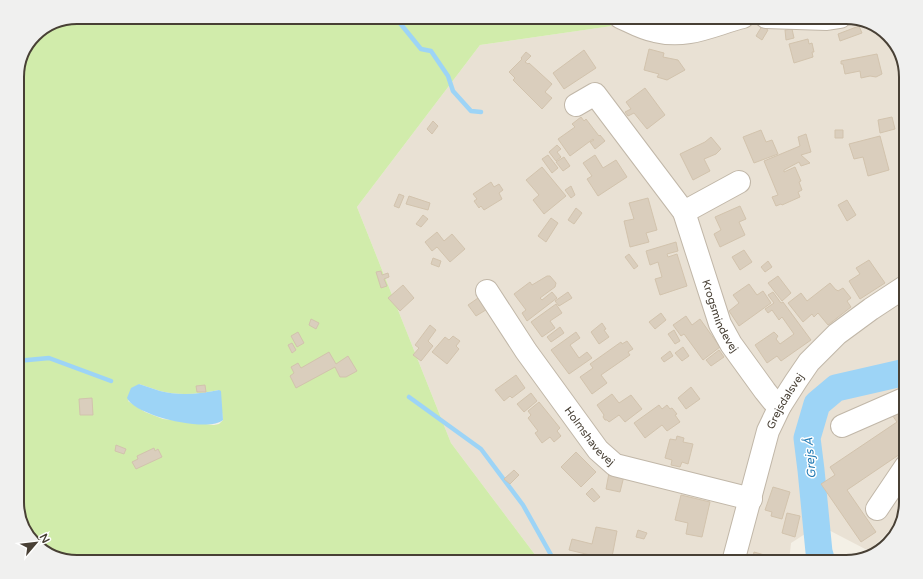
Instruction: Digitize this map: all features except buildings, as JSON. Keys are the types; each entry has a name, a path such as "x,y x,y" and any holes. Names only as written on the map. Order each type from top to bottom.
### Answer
{"street":[{"path":"637,24 654,31 676,34 697,31 717,24"},
{"name":"Krogsmindevej","path":"576,105 595,94 684,212 720,324 731,344 765,391 780,406"},
{"path":"684,212 739,182"},
{"name":"Holmshavevej","path":"488,291 526,351 598,450 615,465 750,499"},
{"name":"Grejsdalsvej","path":"734,555 768,431 780,406 809,362 837,334 899,291"},
{"path":"842,426 899,401"},
{"path":"877,509 899,476"}],"shaded area":[{"path":"626,24 853,24 872,31 886,42 894,54 899,74 899,509 892,528 872,548 868,550 819,525 791,543 790,555 535,555 451,443 357,207 480,45"}],"green space":[{"path":"77,24 608,24 612,26 480,45 357,207 451,443 535,555 70,555 57,551 42,542 29,525 24,505 24,74 28,57 40,40 57,28","holes":["139,384 160,391 182,394 205,393 219,390 223,420 219,424 214,425 163,419 145,412 128,401"]}],"water":[{"path":"139,384 174,394 205,393 219,390 221,391 223,420 215,424 203,425 173,421 143,411 133,405 127,398 131,388"}],"waterway":[{"path":"401,24 421,49 431,51 448,76 453,91 471,111 481,112"},
{"path":"24,360 49,358 111,381"},
{"name":"Grejs Å","path":"820,555 807,438 817,404 836,388 899,374"},
{"path":"409,397 481,449 523,505 551,555"}]}
